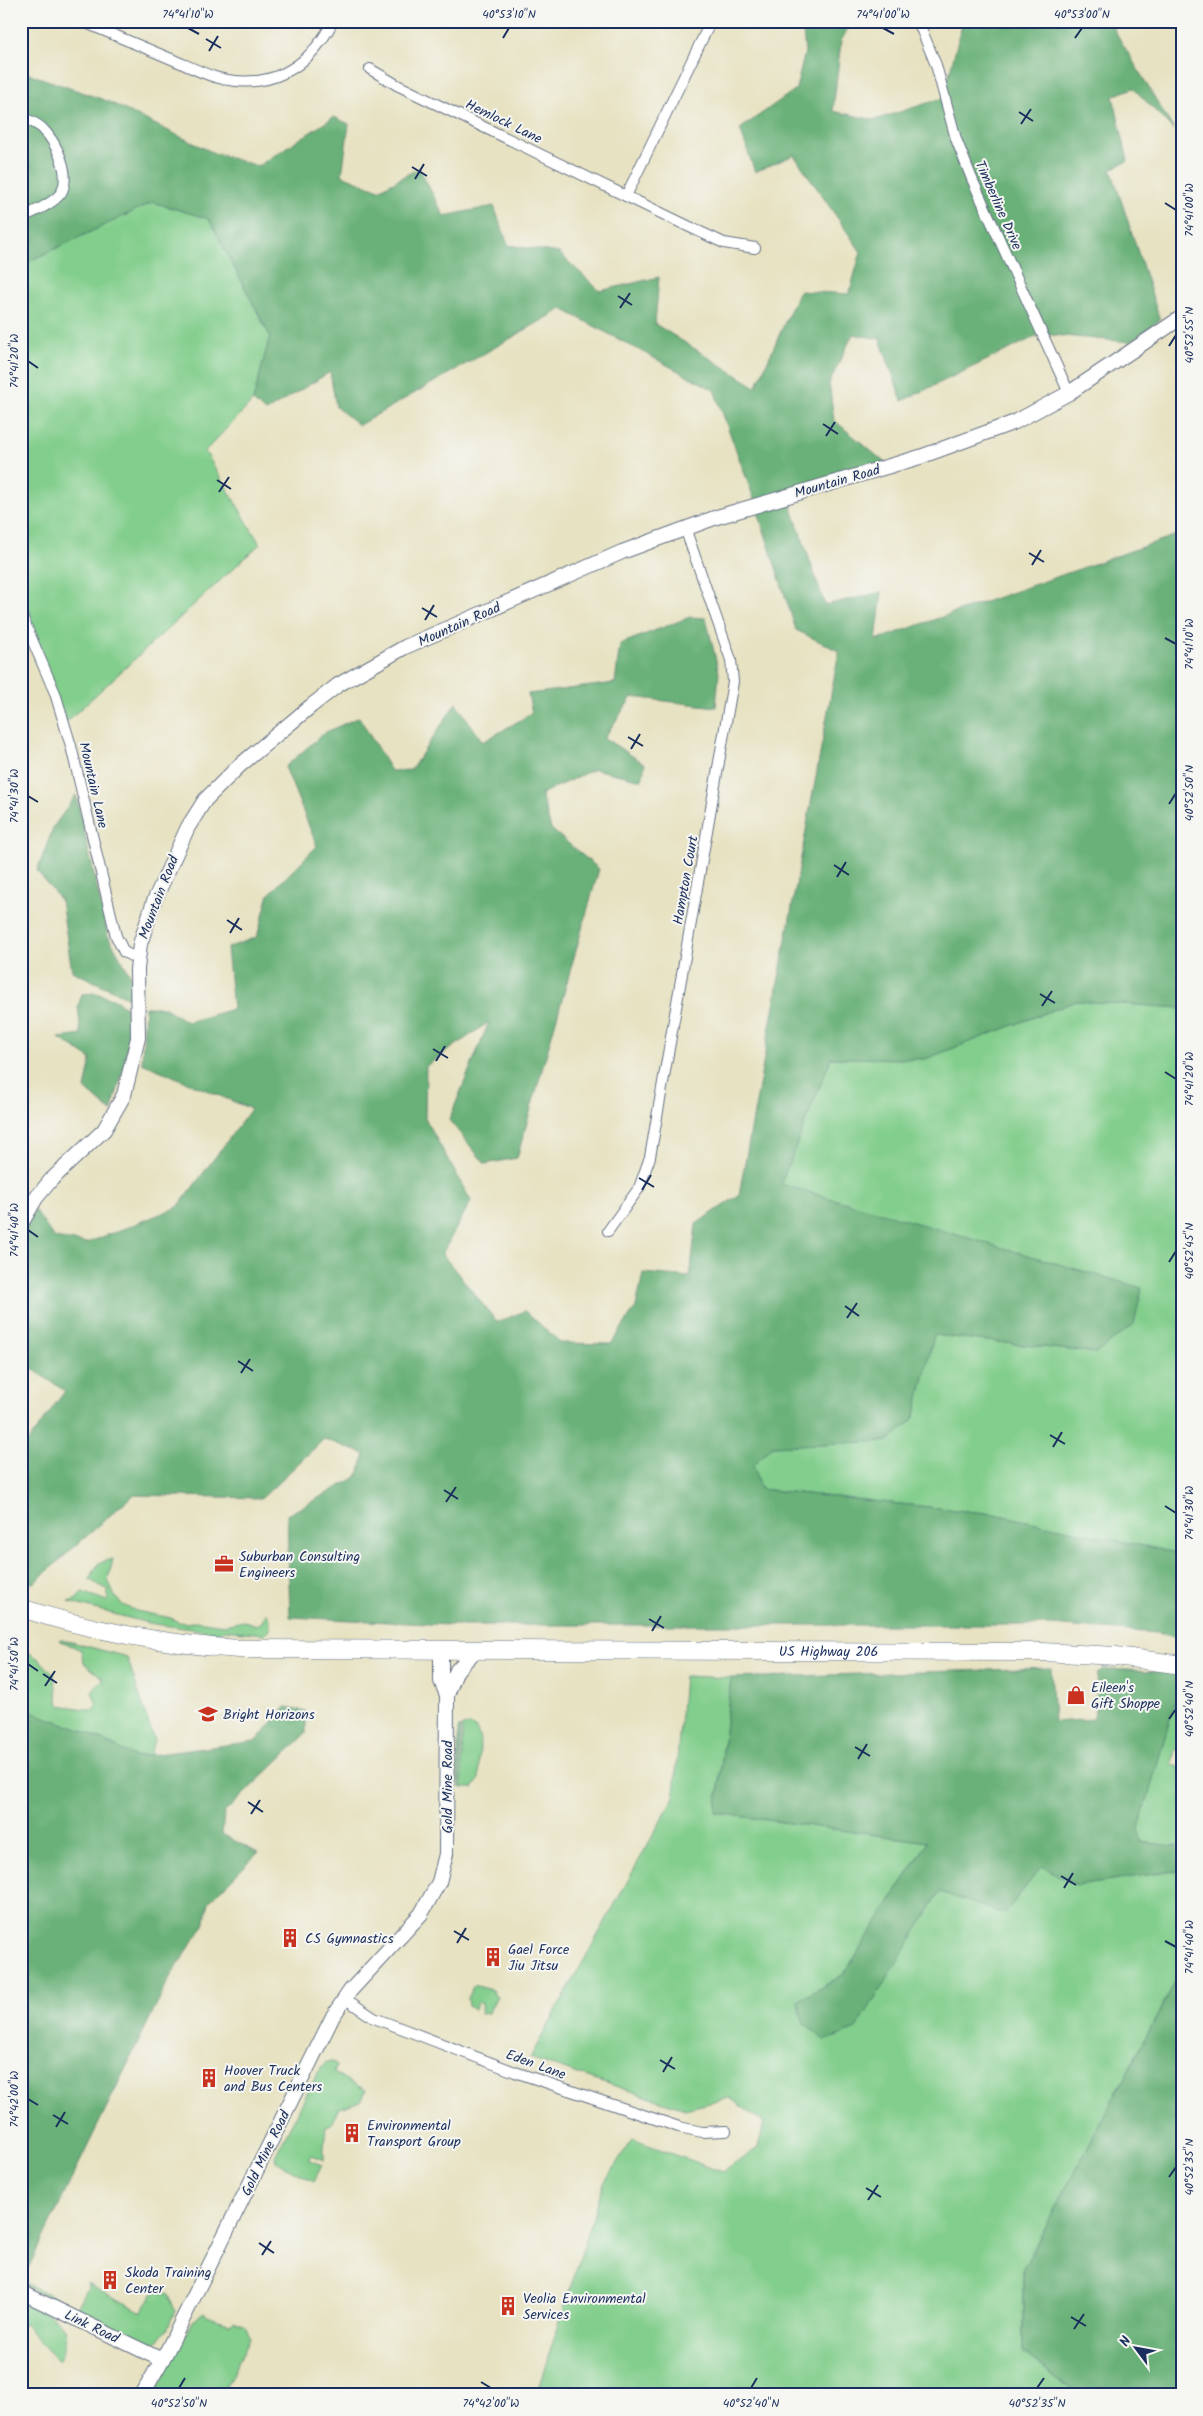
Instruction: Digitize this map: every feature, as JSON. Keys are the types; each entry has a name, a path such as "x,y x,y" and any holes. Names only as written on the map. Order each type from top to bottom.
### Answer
{"highway":[{"name":"US Highway 206","path":"21,1608 30,1615 103,1631 190,1646 252,1650 1042,1652 1116,1656 1182,1665"}],"street":[{"path":"81,21 213,76 243,82 272,78 294,68 317,48 333,21"},
{"path":"626,196 711,21"},
{"name":"Timberline Drive","path":"918,21 936,65 956,139 972,179 1069,393"},
{"name":"Hemlock Lane","path":"370,69 397,85 724,243 754,248"},
{"path":"21,117 35,124 50,138 57,152 64,177 63,188 57,197 21,218"},
{"name":"Mountain Road","path":"21,1224 36,1198 51,1180 104,1130 124,1095 138,1038 137,959 140,944 154,901 175,853 205,800 238,767 278,732 338,686 405,648 615,556 684,528 960,443 1015,422 1069,393 1182,317"},
{"name":"Hampton Court","path":"608,1230 639,1188 650,1157 733,682 731,660 684,528"},
{"name":"Mountain Lane","path":"21,614 55,693 71,746 116,936 124,952 137,959"},
{"name":"Gold Mine Road","path":"441,1650 441,1681 447,1696"},
{"name":"Gold Mine Road","path":"142,2395 162,2360 333,2016 344,1998 421,1914 433,1895 442,1874 446,1858 447,1696 457,1670 476,1650"},
{"name":"Eden Lane","path":"344,1998 374,2018 515,2072 679,2127 702,2132 726,2131"},
{"name":"Link Road","path":"21,2292 162,2360"}],"green space":[{"path":"802,21 852,21 841,41 833,111 875,120 943,98 963,21 1109,21 1174,130 1133,88 1113,96 1128,161 1111,169 1160,320 1130,342 1041,334 902,401 880,339 853,334 829,383 834,420 889,466 788,497 825,605 882,592 876,640 1182,533 1182,1008 1076,1001 925,1059 831,1058 781,1184 1142,1288 1134,1324 1097,1353 934,1335 914,1419 888,1441 772,1446 753,1465 760,1489 994,1514 1182,1554 1182,1638 1157,1633 1050,1625 448,1625 290,1617 287,1515 357,1477 365,1454 324,1439 262,1498 133,1495 34,1583 21,1581 21,1451 65,1391 21,1361 21,1238 35,1210 54,1238 87,1243 178,1207 251,1109 142,1063 145,1007 164,1007 187,1022 233,1009 227,948 257,937 269,894 317,846 285,767 324,733 359,717 391,771 411,770 456,703 483,742 532,713 528,694 615,683 620,644 690,617 706,618 719,673 716,707 632,697 604,738 645,764 642,780 594,769 541,794 551,829 599,869 517,1158 485,1164 449,1120 489,1022 426,1066 425,1118 471,1201 442,1254 497,1322 525,1311 561,1343 611,1344 636,1307 643,1273 690,1277 696,1224 739,1195 839,651 796,630 753,496 714,390 562,309 359,425 336,407 330,372 265,412 253,401 270,336 209,219 153,202 21,265 21,71 107,101 214,153 258,166 334,117 349,124 342,175 379,190 419,168 444,216 494,206 508,245 559,253 600,291 659,277 655,324 756,387 799,291 849,294 861,252 794,155 755,172 740,129 796,89 805,52"},
{"path":"153,202 209,219 270,336 253,401 205,451 260,544 63,725 21,622 21,265"},
{"path":"76,795 108,936 131,976 129,998 72,971 61,901 37,871 54,826"},
{"path":"96,993 115,1000 130,1010 127,1050 111,1112 85,1089 91,1059 59,1038 81,1035 78,1006 82,994"},
{"path":"1076,1001 1182,1008 1181,1554 994,1514 760,1489 753,1465 772,1446 888,1441 914,1419 934,1335 1097,1353 1142,1289 780,1184 831,1058 925,1059"},
{"path":"113,1559 108,1580 115,1597 123,1605 136,1611 171,1618 178,1622 197,1621 223,1625 244,1621 257,1625 262,1622 266,1613 270,1619 270,1630 264,1634 224,1630 221,1633 148,1623 68,1602 77,1599 82,1592 107,1601 109,1599 107,1590 89,1579 99,1563"},
{"path":"60,1639 127,1657 154,1740 150,1755 136,1757 86,1732 21,1708 21,1648 39,1659 54,1675 59,1705 91,1710 94,1710 97,1706 92,1691 104,1679 84,1663 81,1650"},
{"path":"1051,1668 1054,1722 1094,1719 1098,1673 1104,1669 1182,1672 1182,1692 1178,1691 1139,1828 1141,1842 1182,1847 1182,1870 1076,1885 1042,1866 1004,1914 940,1892 856,2029 825,2041 803,2022 798,2001 844,1974 928,1842 716,1813 731,1678"},
{"path":"684,1676 731,1678 716,1813 928,1842 844,1974 798,2001 856,2029 940,1891 1004,1914 1042,1866 1076,1885 1182,1870 1182,1969 1023,2269 1023,2352 1078,2395 536,2395 604,2183 632,2139 722,2172 758,2148 764,2123 730,2098 685,2109 530,2058 674,1797"},
{"path":"1178,1691 1182,1693 1182,1751 1175,1749 1172,1765 1180,1767 1179,1770 1182,1769 1182,1847 1141,1842 1139,1828"},
{"path":"286,1707 306,1711 306,1734 224,1813 222,1834 258,1853 209,1902 204,1925 170,1977 24,2277 21,2275 21,1708 86,1732 136,1757 256,1741"},
{"path":"470,1725 476,1729 480,1738 479,1780 473,1788 462,1788 462,1726"},
{"path":"460,1727 460,1788 458,1783 458,1730"},
{"path":"1182,1969 1182,2395 1078,2395 1023,2352 1023,2269"},
{"path":"474,1985 494,1991 493,1994 497,1996 488,2013 480,2014 482,2004 478,2002 474,2010 468,2006 467,1998"},
{"path":"331,2061 337,2065 334,2073 366,2090 361,2101 339,2108 330,2126 326,2127 324,2160 311,2155 309,2160 322,2165 314,2181 280,2164 276,2161 275,2156 319,2070 325,2063"},
{"path":"21,2281 77,2308 88,2287 87,2283 142,2312 153,2293 158,2291 169,2295 175,2311 161,2338 151,2344 144,2344 21,2284"},
{"path":"21,2301 51,2315 63,2328 66,2337 59,2360 56,2360 25,2324 21,2327"},
{"path":"204,2312 207,2316 230,2324 234,2321 246,2326 250,2338 222,2395 154,2395 192,2321"}],"place":[{"name":"Suburban Consulting Engineers","path":"224,1564"},
{"name":"Eileen's Gift Shoppe","path":"1076,1695"},
{"name":"Bright Horizons","path":"208,1714"},
{"name":"CS Gymnastics","path":"290,1938"},
{"name":"Gael Force Jiu Jitsu","path":"493,1957"},
{"name":"Hoover Truck and Bus Centers","path":"209,2078"},
{"name":"Environmental Transport Group","path":"352,2133"},
{"name":"Skoda Training Center","path":"110,2280"},
{"name":"Veolia Environmental Services","path":"508,2306"}]}
